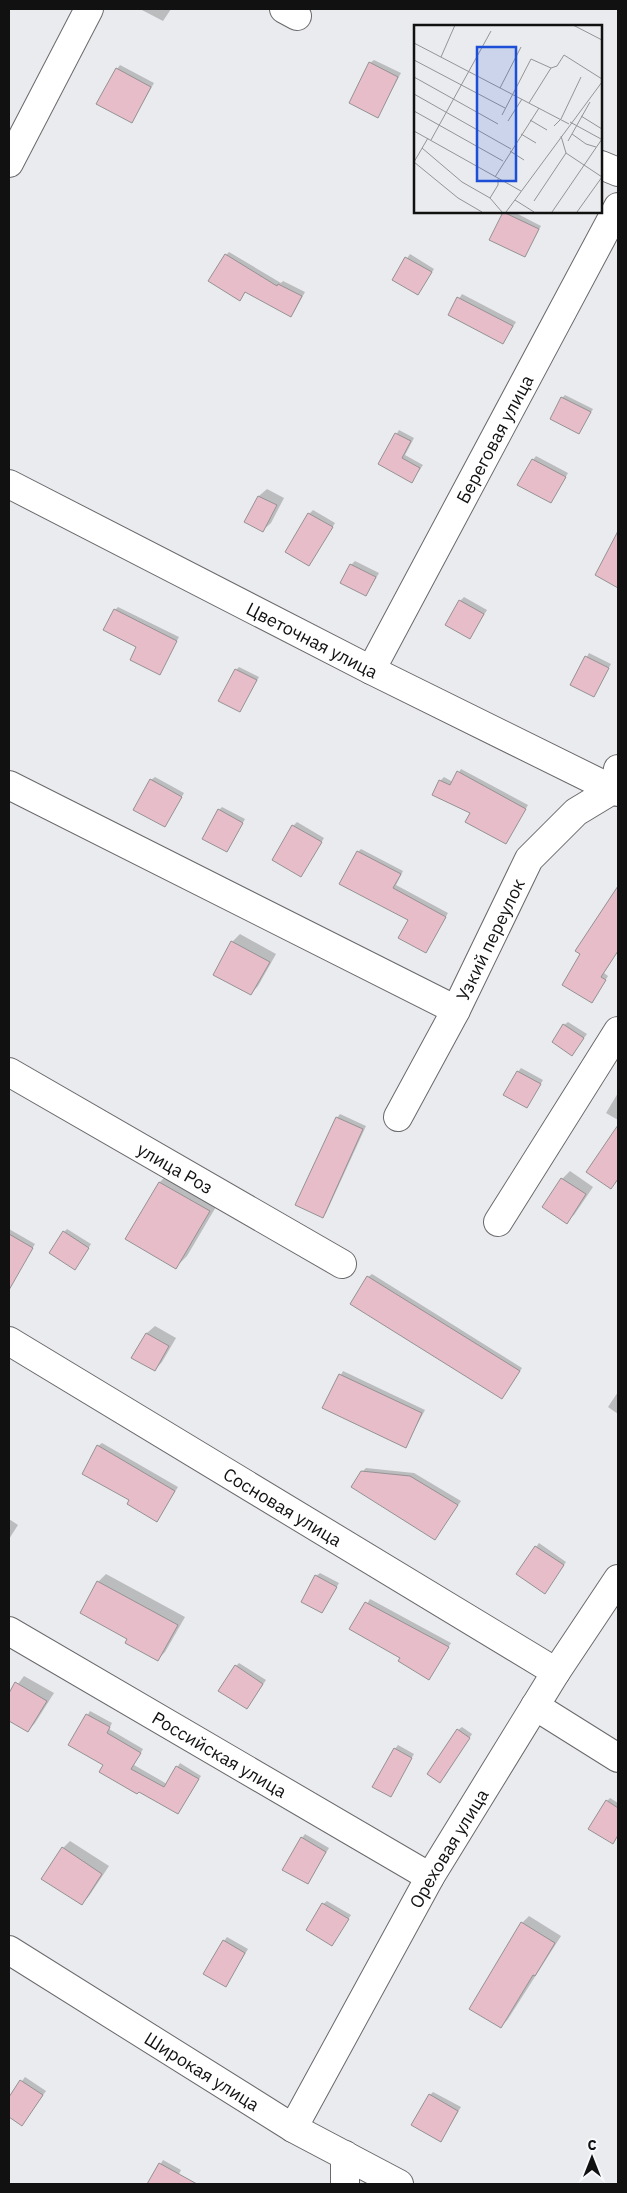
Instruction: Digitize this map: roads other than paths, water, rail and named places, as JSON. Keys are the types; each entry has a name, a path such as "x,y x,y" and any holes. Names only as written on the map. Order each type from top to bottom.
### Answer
{"street":[{"path":"9,163 89,9"},
{"path":"602,165 618,172"},
{"name":"Береговая улица","path":"371,670 618,207"},
{"name":"Цветочная улица","path":"9,484 371,670 617,783"},
{"name":"Узкий переулок","path":"398,1117 456,1010 529,859 576,812 617,783"},
{"path":"9,785 456,1010"},
{"path":"498,1222 618,1031"},
{"name":"улица Роз","path":"9,1072 342,1264"},
{"name":"Сосновая улица","path":"9,1341 556,1672"},
{"name":"Ореховая улица","path":"293,2128 430,1877 556,1672 618,1579"},
{"name":"Российская улица","path":"9,1631 430,1877"},
{"path":"535,1706 618,1758"},
{"name":"Широкая улица","path":"9,1950 293,2128 398,2184"},
{"path":"345,2155 345,2184"}]}
